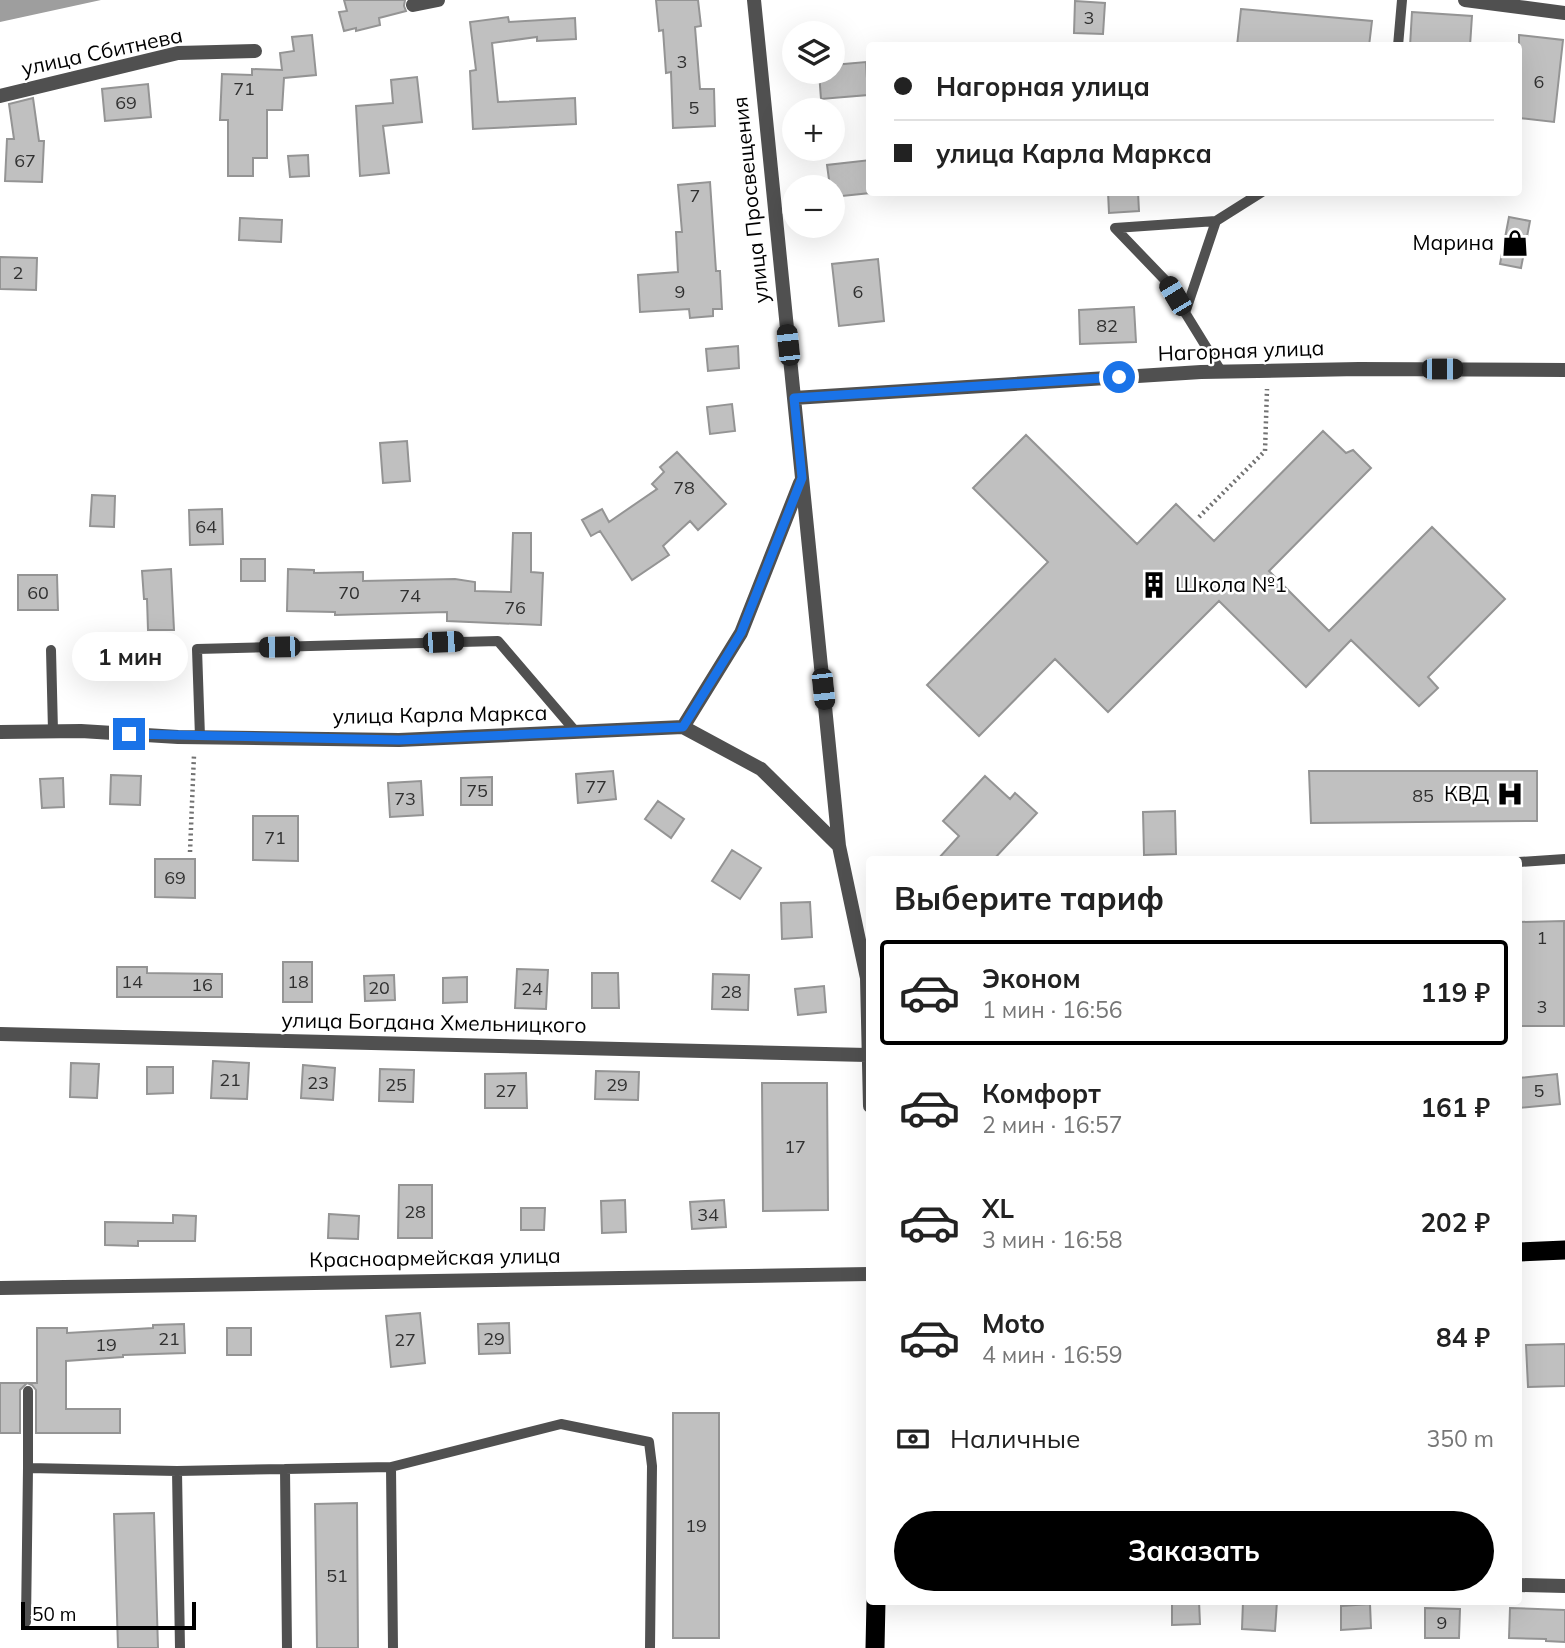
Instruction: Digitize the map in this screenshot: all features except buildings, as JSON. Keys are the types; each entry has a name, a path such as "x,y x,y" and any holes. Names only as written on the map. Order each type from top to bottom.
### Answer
{"highway":[{"path":"1522,1252 1565,1250"},
{"path":"875,1648 876,1605"}],"street":[{"path":"413,5 438,0"},
{"name":"улица Просвещения","path":"754,0 839,846 866,973"},
{"path":"1465,0 1565,13"},
{"name":"улица Сбитнева","path":"0,96 178,53 255,51"},
{"name":"Нагорная улица","path":"794,398 1221,371 1565,370"},
{"name":"улица Просвещения","path":"683,727 741,633 802,478"},
{"path":"683,727 761,769 839,846"},
{"name":"улица Карла Маркса","path":"0,732 399,740 683,727"},
{"name":"улица Богдана Хмельницкого","path":"0,1034 866,1055"},
{"name":"Красноармейская улица","path":"0,1288 866,1274"},
{"path":"1522,1585 1565,1586"}],"lane":[{"path":"1398,42 1402,0"},
{"path":"1221,371 1165,280 1115,228 1216,221 1256,196"},
{"path":"1185,313 1216,221"},
{"path":"197,737 197,649 498,640 576,732"},
{"path":"51,650 53,731"},
{"path":"1522,862 1565,859"},
{"path":"26,1622 28,1391"},
{"path":"28,1468 177,1471 391,1467 561,1424 649,1441 652,1466 650,1648"},
{"path":"391,1467 393,1648"},
{"path":"285,1469 287,1648"},
{"path":"177,1471 180,1648"}],"path":[{"path":"1199,517 1265,451 1267,371"},
{"path":"190,852 197,737"}],"shaded area":[{"path":"0,0 101,0 0,22"}],"place":[{"name":"Марина","path":"1515,243"},
{"name":"Школа №1","path":"1154,585"},
{"name":"КВД","path":"1510,794"}],"route":[{"path":"129,734 399,740 683,727 741,633 802,478 794,398 1119,377"}]}
